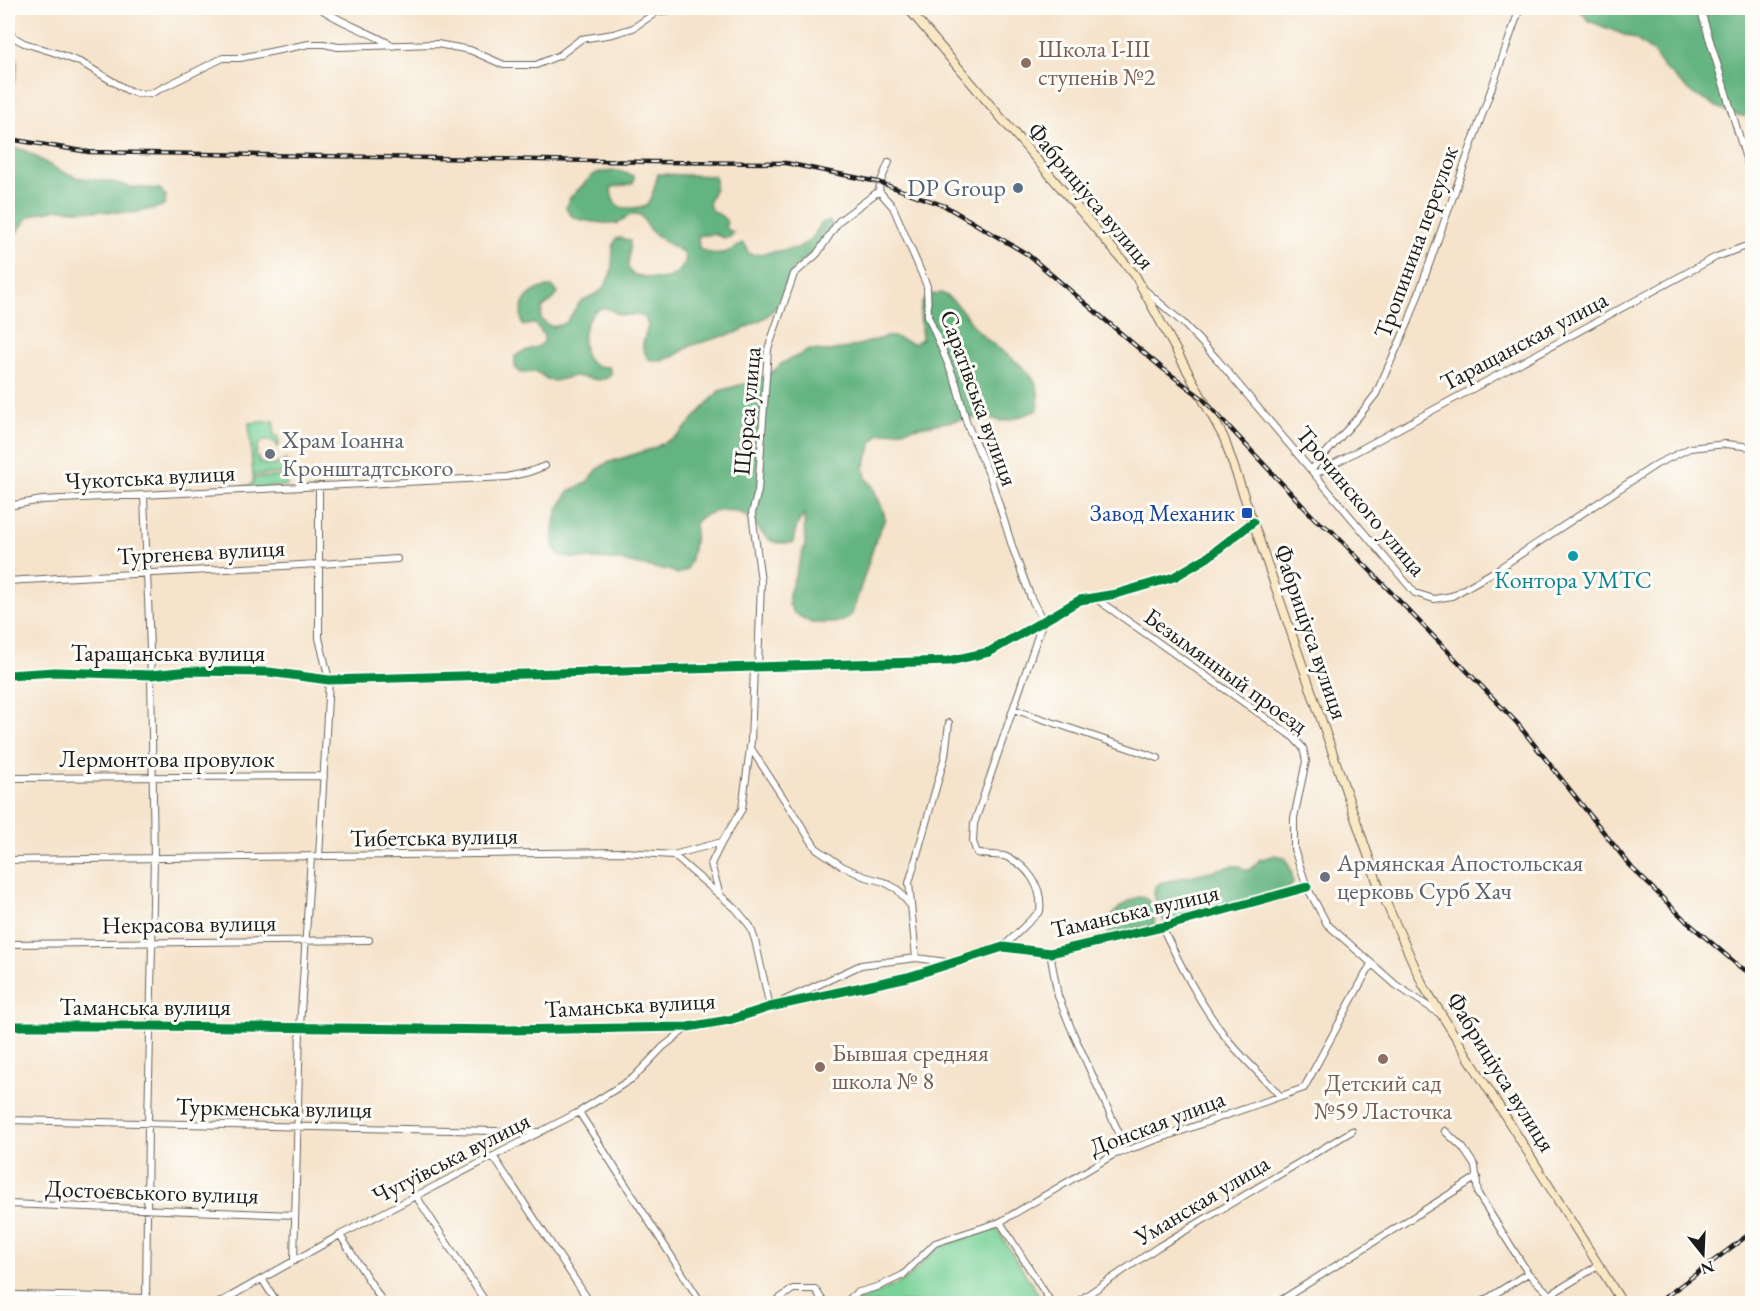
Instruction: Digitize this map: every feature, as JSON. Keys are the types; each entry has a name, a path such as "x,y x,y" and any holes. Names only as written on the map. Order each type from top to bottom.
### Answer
{"main road":[{"name":"Фабриціуса вулиця","path":"910,8 1020,142 1135,275 1224,438 1379,887 1423,985 1623,1304"}],"street":[{"path":"320,8 336,19 380,37 393,46"},
{"path":"8,27 13,37 24,43 82,63 127,90 139,94 152,93 223,58 240,58 309,44 338,47 437,44 470,50 504,65 536,65 560,55 581,39 633,28 657,12 683,8"},
{"name":"Тропинина переулок","path":"1313,472 1376,394 1409,321 1520,8"},
{"path":"1700,8 1752,178"},
{"path":"879,190 890,162"},
{"name":"Саратівська вулиця","path":"879,190 893,207 927,286 928,316 956,383 967,424 991,479 1028,588 1043,621"},
{"name":"Щорса улица","path":"720,895 711,864 742,809 750,747 761,581 752,513 758,491 768,349 794,273 817,254 839,221 879,190"},
{"name":"Таращанская улица","path":"1313,472 1716,257 1752,244"},
{"name":"Трочинского улица","path":"1141,287 1183,323 1216,358 1415,593 1434,599 1452,596 1495,571 1657,464 1690,448 1726,444 1752,447"},
{"name":"Чукотська вулиця","path":"8,506 42,500 507,477 545,466"},
{"path":"319,486 319,638 329,680 319,857"},
{"path":"16,1295 146,1301 147,1123 154,858 151,675 144,496"},
{"name":"Таращанська вулиця","path":"8,675 55,672 151,675 189,671 268,672 329,680 949,661 989,652 1080,600 1116,594 1174,577 1208,557 1253,522"},
{"name":"Тургенєва вулиця","path":"8,581 397,559"},
{"name":"Безымянный проезд","path":"1094,598 1293,737 1303,748 1306,761 1294,818 1294,849 1307,887 1327,924 1396,985 1441,1015"},
{"path":"1003,946 1040,911 1041,904 1035,881 1023,865 1001,855 977,853 973,842 974,824 1043,621"},
{"path":"1013,709 1158,758"},
{"path":"916,958 909,883 945,756 949,723"},
{"path":"750,747 816,848 842,866 897,889 910,906"},
{"name":"Лермонтова провулок","path":"10,778 324,776"},
{"name":"Тибетська вулиця","path":"8,860 624,852 673,855 722,842"},
{"path":"673,855 736,909 750,926 770,1007 861,965 916,958 951,963"},
{"path":"294,1261 300,1027 311,857"},
{"name":"Таманська вулиця","path":"8,1026 506,1030 688,1027 729,1020 770,1007 908,977 1003,946 1050,953 1162,927 1307,887"},
{"path":"1162,927 1181,966 1224,1035 1280,1096"},
{"name":"Некрасова вулиця","path":"9,944 369,940"},
{"path":"1050,953 1058,996 1118,1131 1120,1153"},
{"name":"Донская улица","path":"844,1304 856,1293 880,1286 903,1275 934,1243 1000,1222 1083,1172 1120,1153 1304,1088 1371,964"},
{"name":"Чугуївська вулиця","path":"217,1304 340,1235 579,1112 633,1078 663,1047 688,1027"},
{"path":"579,1112 702,1304"},
{"name":"Туркменська вулиця","path":"8,1120 540,1132"},
{"name":"Уманская улица","path":"1074,1304 1158,1247 1352,1131"},
{"path":"1445,1131 1463,1148 1475,1166 1478,1194 1528,1273 1550,1295 1599,1265"},
{"path":"493,1156 591,1304"},
{"path":"1275,1304 1477,1176"},
{"path":"416,1196 487,1304"},
{"name":"Достоєвського вулиця","path":"8,1204 295,1215"},
{"path":"1000,1222 1052,1304"},
{"path":"340,1235 384,1304"},
{"path":"1479,1304 1528,1273"},
{"path":"262,1279 278,1304"},
{"path":"772,1304 793,1289 815,1289 825,1304"}],"green space":[{"path":"1578,8 1752,8 1752,118 1729,113 1693,94 1663,67 1652,51 1635,39 1589,21"},
{"path":"8,35 17,60 17,67 8,98"},
{"path":"8,147 24,150 58,170 76,177 131,187 160,189 166,196 164,206 134,213 59,209 39,213 29,217 17,232 8,238"},
{"path":"618,171 634,176 631,184 611,189 614,202 627,208 646,206 652,196 658,174 715,176 715,187 709,204 712,210 724,218 727,223 725,227 733,233 730,237 725,238 713,234 698,236 699,248 710,253 727,252 742,243 746,246 748,253 753,255 797,248 811,240 822,223 829,221 832,224 814,251 792,270 777,306 766,317 738,332 692,345 661,361 652,361 647,357 643,348 648,326 645,317 621,315 604,308 591,315 584,331 583,341 586,357 591,363 609,367 611,374 607,378 598,380 575,376 554,381 537,372 520,373 515,367 515,356 544,342 541,331 534,323 524,326 522,324 521,312 524,303 534,292 553,287 558,293 542,308 541,318 553,327 566,323 580,302 601,291 612,270 613,246 616,239 630,241 628,268 632,274 664,279 676,274 684,265 683,252 664,242 637,214 616,224 580,220 569,213 566,208 570,198 593,175 600,172"},
{"path":"941,293 959,307 983,336 1030,375 1038,389 1038,410 1010,420 970,418 879,434 873,441 864,468 866,478 872,485 885,519 876,539 852,614 845,620 834,623 811,623 794,613 789,604 789,594 805,545 804,514 796,527 793,543 778,543 770,540 751,520 738,512 722,511 707,515 695,523 689,565 687,570 678,574 669,570 616,560 570,558 559,555 553,546 553,527 559,508 569,491 586,483 599,468 607,463 654,448 679,435 719,391 758,380 782,363 810,350 829,351 848,348 886,337 895,337 913,344 922,339 920,316 922,303 926,298"},
{"path":"274,421 274,436 278,436 278,447 275,442 265,440 258,445 256,455 260,463 273,466 286,460 287,474 253,476 249,423"},
{"path":"286,476 287,486 241,489 253,484 253,478"},
{"path":"1276,855 1285,858 1291,870 1293,883 1288,890 1171,922 1163,920 1154,895 1155,887 1160,883 1232,866 1240,866 1249,870 1259,860"},
{"path":"1139,897 1147,900 1152,906 1154,924 1149,928 1141,927 1109,935 1108,924 1115,912 1127,902"},
{"path":"996,1228 1044,1303 854,1303 907,1279 938,1247"}],"railway":[{"path":"8,137 89,152 786,163 878,182 945,206 1027,254 1162,368 1202,398 1316,520 1332,531 1517,723 1632,868 1686,921 1740,967 1752,974"},
{"path":"1656,1304 1752,1232"}],"cycle path":[{"path":"8,675 55,672 151,675 189,671 269,672 329,680 949,661 989,652 1080,600 1116,594 1174,577 1208,557 1253,522"},
{"path":"8,1026 506,1030 688,1027 729,1020 770,1007 908,977 1003,947 1050,953 1162,927 1307,887"}],"place":[{"name":"Школа I-III ступенів №2","path":"1026,63"},
{"name":"DP Group","path":"1018,188"},
{"name":"Храм Іоанна Кронштадтського","path":"270,454"},
{"name":"Завод Механик","path":"1247,513"},
{"name":"Контора УМТС","path":"1573,556"},
{"name":"Армянская Апостольская церковь Сурб Хач","path":"1325,877"},
{"name":"Детский сад №59 Ласточка","path":"1383,1059"},
{"name":"Бывшая средняя школа № 8","path":"820,1067"}]}
